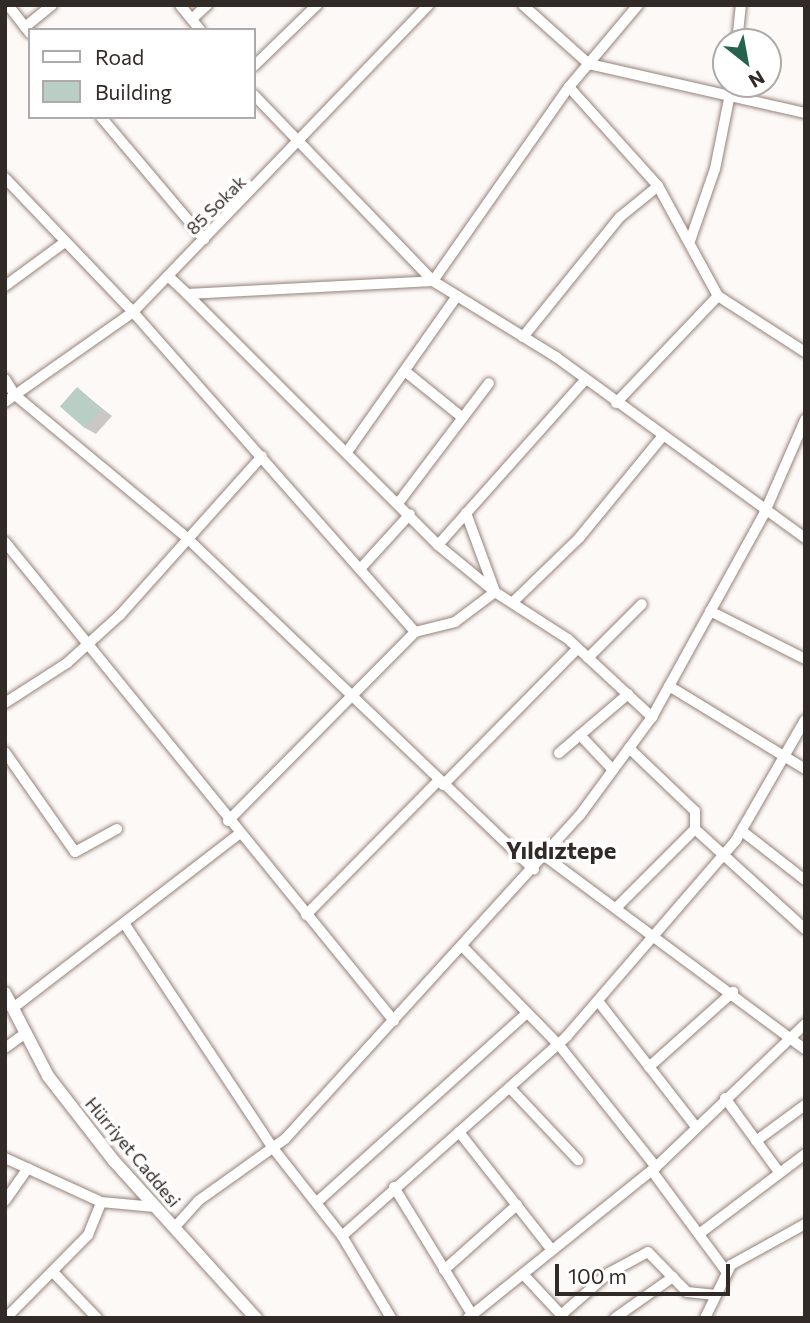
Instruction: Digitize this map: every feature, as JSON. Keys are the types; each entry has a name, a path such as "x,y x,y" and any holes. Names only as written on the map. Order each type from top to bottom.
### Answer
{"street":[{"path":"8,5 27,30"},
{"path":"29,28 52,5"},
{"path":"180,5 199,28"},
{"path":"192,19 207,5"},
{"path":"256,64 317,5"},
{"name":"85 Sokak","path":"5,402 133,312 297,145 428,5"},
{"path":"523,5 589,64 712,86"},
{"path":"433,281 569,87 638,5"},
{"path":"739,28 741,5"},
{"path":"569,87 658,186 690,240 718,296 805,352"},
{"path":"256,97 297,145 433,281 523,337 764,514 805,538"},
{"path":"690,240 715,169 730,98"},
{"path":"759,98 805,113"},
{"path":"103,119 204,239"},
{"path":"7,185 133,312 415,632"},
{"path":"523,337 620,217 658,186"},
{"path":"5,286 65,242"},
{"path":"168,276 399,502 438,545 495,592 578,648 652,717"},
{"path":"187,295 433,281"},
{"path":"347,452 406,372 457,296"},
{"path":"616,403 718,296"},
{"path":"406,372 463,418"},
{"path":"5,379 15,395 187,538 350,697 534,870"},
{"path":"438,545 585,380"},
{"path":"399,502 489,383"},
{"path":"174,1228 198,1201 273,1147 546,857 652,717 764,514 805,421"},
{"path":"513,602 579,538 662,438"},
{"path":"5,703 88,644 262,456"},
{"path":"466,513 495,592"},
{"path":"360,569 410,514"},
{"path":"5,541 228,821 394,1021"},
{"path":"228,821 415,632 456,622 495,592"},
{"path":"589,658 642,604"},
{"path":"710,611 805,659"},
{"path":"306,915 578,648"},
{"path":"669,687 805,769"},
{"path":"559,753 628,694"},
{"path":"342,1236 394,1187 559,1045 724,854 741,831 805,720"},
{"path":"580,735 613,770"},
{"path":"615,908 695,829 695,811 629,748"},
{"path":"5,752 75,852 117,829"},
{"path":"695,829 805,929"},
{"path":"741,831 805,880"},
{"path":"13,1008 239,834"},
{"path":"546,857 794,1036 805,1049"},
{"path":"124,923 273,1147 342,1236 391,1318"},
{"path":"463,947 559,1045 654,1169 726,1270"},
{"path":"649,1067 733,992"},
{"name":"Hürriyet Caddesi","path":"5,993 48,1076 174,1228 256,1318"},
{"path":"598,1001 696,1127"},
{"path":"317,1202 527,1013"},
{"path":"394,1187 470,1317 654,1169 805,1024"},
{"path":"5,1048 26,1033"},
{"path":"511,1089 578,1160"},
{"path":"725,1098 779,1172"},
{"path":"756,1141 805,1105"},
{"path":"459,1132 552,1250"},
{"path":"699,1234 805,1154"},
{"path":"5,1158 101,1202 156,1207"},
{"path":"5,1201 28,1168"},
{"path":"6,1318 88,1235 101,1202"},
{"path":"444,1270 517,1205"},
{"path":"705,1318 726,1270 759,1245 805,1224"},
{"path":"523,1274 563,1316 609,1273 642,1254 651,1254 687,1292 714,1295"},
{"path":"53,1272 97,1318"},
{"path":"615,1318 673,1277"}],"building":[{"path":"77,387 102,409 85,428 60,407"}],"district":[{"name":"Yıldıztepe","path":"561,850"}]}
